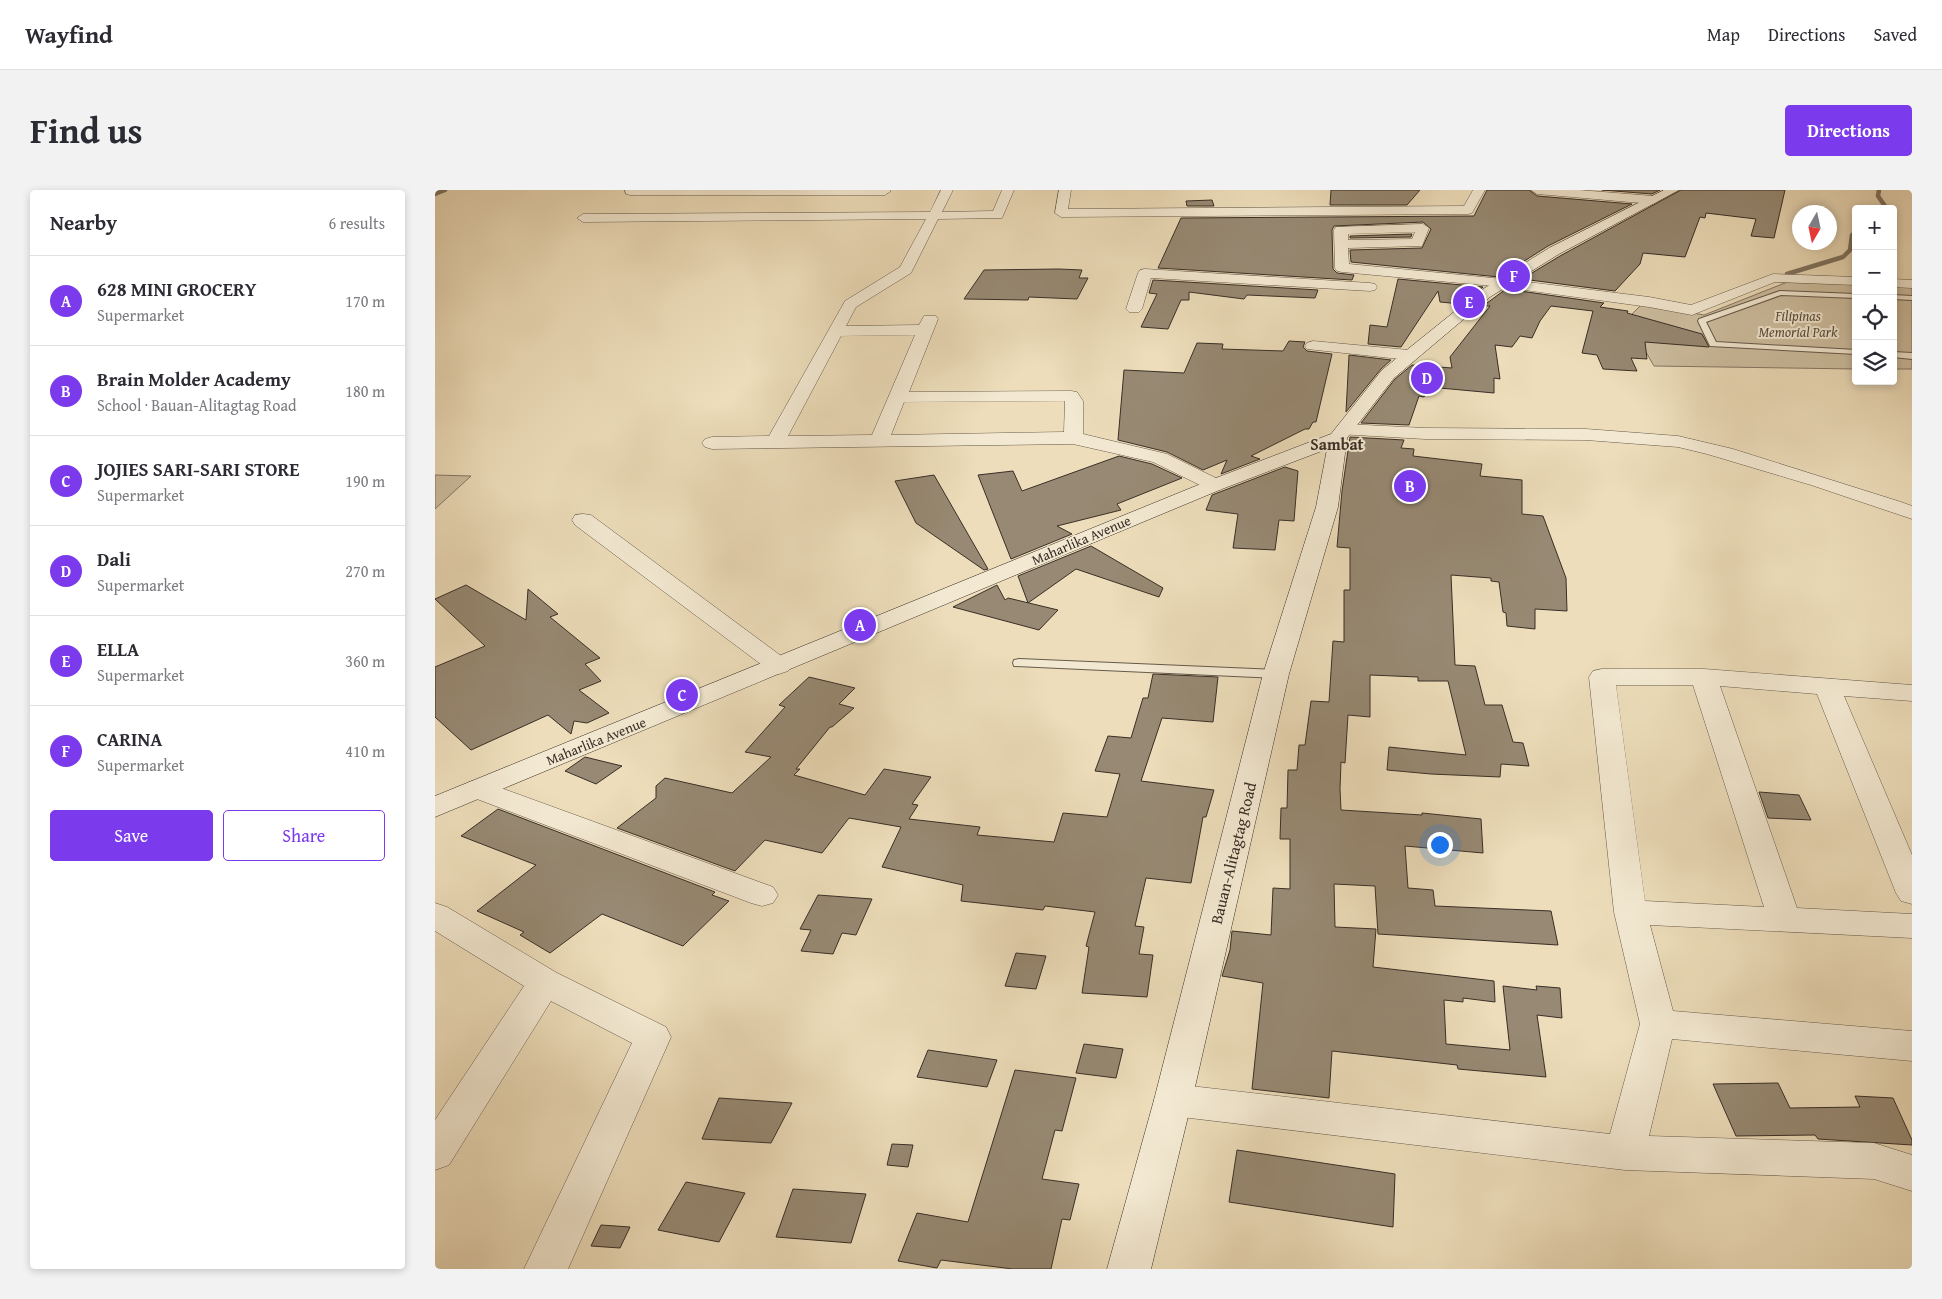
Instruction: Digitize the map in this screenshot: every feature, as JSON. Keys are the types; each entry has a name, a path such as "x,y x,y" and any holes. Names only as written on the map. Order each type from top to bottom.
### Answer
{"street":[{"path":"867,216 879,202 885,190 631,191 583,218 933,216 998,214 1008,190"},
{"path":"775,442 850,304 906,270 947,190"},
{"path":"1067,197 1061,213 1409,212 1468,210 1479,190"},
{"path":"1537,190 1653,200"},
{"path":"1342,434 1388,374 1485,294 1554,251 1673,190"},
{"path":"1355,211 1366,197"},
{"path":"1409,212 1419,197"},
{"path":"1133,200 1300,200 1288,212"},
{"path":"689,204 879,202"},
{"path":"1341,244 1417,243 1423,228 1341,230 1341,244 1342,268 1503,283 1649,302 1692,310 1773,278 1852,281"},
{"path":"1135,309 1145,273 1388,288"},
{"path":"1897,283 1912,284"},
{"path":"1417,290 1485,294"},
{"path":"836,331 927,325 879,441"},
{"path":"1313,346 1409,355"},
{"path":"896,397 1071,396 1073,401 1073,438"},
{"path":"1342,434 1571,435 1667,440 1723,452 1854,491 1912,513"},
{"name":"Maharlika Avenue","path":"435,808 1342,434"},
{"name":"Bauan-Alitagtag Road","path":"1129,1269 1173,1100 1276,674 1327,507 1342,434"},
{"path":"712,443 1073,438 1160,458 1215,485"},
{"path":"583,520 779,666"},
{"path":"1625,1153 1658,1024 1630,912 1602,677 1704,677 1912,693"},
{"path":"1704,677 1784,918"},
{"path":"1827,686 1912,892"},
{"path":"479,789 762,895"},
{"path":"1630,912 1784,918 1912,926"},
{"path":"435,915 545,982 653,1037 545,1269"},
{"path":"435,1153 545,982"},
{"path":"1658,1024 1912,1046"},
{"path":"1173,1100 1625,1153 1874,1161 1912,1173"}],"lane":[{"path":"1852,296 1780,293 1702,321 1713,344 1852,352"},
{"path":"1897,298 1912,298"},
{"path":"1702,307 1714,317"},
{"path":"1897,354 1912,356"},
{"path":"1019,664 1276,674"}],"green space":[{"name":"Filipinas Memorial Park","path":"1790,281 1852,283 1852,369 1654,366 1627,319 1642,304 1704,315"},
{"path":"1897,284 1912,285 1912,369 1897,369"},
{"path":"435,475 471,476 435,509"}],"building":[{"path":"1331,190 1420,190 1407,205 1330,205"},
{"path":"1487,190 1529,190 1537,196 1632,204 1548,246 1499,277 1351,262 1350,250 1422,248 1431,229 1423,222 1334,226 1332,230 1333,269 1337,273 1354,275 1352,280 1158,268 1181,218 1474,216"},
{"path":"1602,190 1660,190 1652,194"},
{"path":"1681,190 1785,190 1774,238 1751,236 1756,219 1706,213 1705,218 1700,217 1685,257 1643,253 1640,264 1615,291 1522,279 1560,256"},
{"path":"1212,200 1214,206 1187,206 1186,201"},
{"path":"1412,234 1411,237 1350,238 1350,236"},
{"path":"984,270 1082,270 1079,278 1088,278 1077,299 1029,297 1028,300 964,299"},
{"path":"1398,279 1483,287 1461,304 1440,302 1438,291 1401,347 1368,344 1370,325 1387,327"},
{"path":"1153,280 1318,290 1315,298 1247,295 1244,299 1189,292 1189,300 1181,300 1168,329 1141,327 1157,294 1149,293"},
{"path":"1506,289 1604,303 1600,307 1628,311 1627,313 1702,334 1709,347 1645,342 1647,359 1631,358 1637,371 1603,369 1597,355 1582,353 1593,311 1551,306 1540,321 1532,338 1520,336 1512,347 1495,345 1500,379 1494,378 1494,393 1429,387 1424,397 1419,396 1409,425 1361,423 1395,379 1412,365 1452,368 1450,357 1490,306 1483,306"},
{"path":"1289,341 1305,342 1303,347 1307,351 1332,354 1316,422 1313,422 1309,429 1305,429 1251,456 1260,459 1221,474 1227,460 1203,470 1167,452 1118,440 1124,370 1184,373 1197,343 1223,344 1222,349 1283,351"},
{"path":"1349,355 1391,360 1381,369 1346,412"},
{"path":"1350,437 1404,440 1401,448 1414,449 1413,456 1482,464 1480,476 1522,480 1522,514 1543,516 1566,578 1567,611 1535,609 1535,629 1507,626 1499,582 1491,581 1491,578 1451,575 1455,665 1475,666 1485,705 1502,705 1513,742 1523,743 1529,766 1501,764 1500,777 1387,770 1389,747 1466,755 1448,681 1418,681 1418,677 1370,675 1370,717 1348,715 1345,763 1341,762 1340,789 1341,810 1422,815 1422,813 1481,819 1483,853 1405,846 1408,888 1433,890 1435,906 1551,911 1558,945 1378,934 1375,886 1334,884 1335,927 1376,929 1373,967 1494,981 1495,1002 1463,998 1463,1002 1444,1000 1446,1044 1510,1050 1503,986 1537,990 1536,986 1560,988 1562,1018 1537,1015 1546,1077 1458,1069 1457,1065 1332,1051 1329,1098 1252,1089 1263,983 1222,976 1230,950 1232,931 1271,935 1273,888 1290,889 1290,839 1280,839 1281,808 1287,808 1288,770 1297,770 1299,745 1305,745 1311,701 1329,702 1333,641 1344,642 1344,590 1350,590 1350,548 1337,547 1342,491"},
{"path":"1119,456 1152,464 1182,478 1117,504 1121,510 1057,526 1072,534 1011,559 978,475 1013,471 1022,491"},
{"path":"1285,467 1298,471 1294,521 1279,520 1275,550 1233,548 1238,514 1206,510 1212,495"},
{"path":"934,475 988,569 984,570 916,523 895,481"},
{"path":"1091,546 1163,588 1159,597 1076,569 1028,603 1018,576"},
{"path":"466,585 526,620 528,589 558,614 550,617 600,658 585,664 601,681 579,690 609,713 587,723 574,721 571,734 548,715 471,750 435,717 435,667 485,646 435,599"},
{"path":"997,585 1005,600 1008,598 1058,610 1039,630 953,607"},
{"path":"1153,674 1218,677 1213,722 1162,718 1141,781 1214,790 1206,817 1203,817 1191,883 1146,878 1135,926 1144,927 1139,954 1153,955 1147,997 1082,993 1089,947 1086,946 1095,912 1045,906 1043,910 961,901 963,885 882,867 901,827 849,818 822,853 765,840 735,871 617,828 656,798 656,786 665,778 732,793 771,757 745,752 785,707 779,705 809,677 855,688 839,704 854,708 830,727 796,769 800,769 794,775 865,795 884,769 931,777 912,804 918,805 909,819 980,827 977,835 1054,842 1063,813 1107,817 1120,774 1095,771 1108,736 1131,738 1143,698 1148,698"},
{"path":"585,757 622,766 596,784 565,771"},
{"path":"1759,792 1799,795 1811,820 1768,818"},
{"path":"498,809 715,892 712,895 729,901 683,946 602,914 550,953 520,935 524,932 477,911 536,865 461,836"},
{"path":"818,895 872,899 856,935 842,933 833,954 801,951 811,930 800,929"},
{"path":"1016,953 1046,956 1036,989 1005,986"},
{"path":"1084,1044 1123,1049 1116,1078 1076,1073"},
{"path":"928,1050 997,1060 987,1087 917,1077"},
{"path":"1015,1070 1076,1078 1062,1131 1055,1130 1042,1179 1079,1184 1070,1220 1062,1219 1051,1269 1013,1269 941,1260 937,1268 898,1261 917,1213 968,1222"},
{"path":"1778,1083 1790,1108 1860,1107 1855,1096 1893,1098 1912,1140 1912,1145 1818,1139 1815,1135 1736,1136 1713,1084"},
{"path":"719,1098 792,1103 771,1143 702,1139"},
{"path":"892,1144 913,1145 908,1167 887,1165"},
{"path":"1237,1150 1395,1174 1393,1227 1229,1202"},
{"path":"686,1182 745,1193 719,1242 658,1230"},
{"path":"793,1189 866,1194 851,1243 776,1237"},
{"path":"601,1225 630,1227 620,1248 591,1246"}],"waterway":[{"path":"435,194 445,190"},
{"path":"1879,190 1878,196 1884,205"},
{"path":"1787,274 1843,257 1850,250 1852,235"}],"place":[{"name":"CARINA","path":"1514,276"},
{"name":"ELLA","path":"1469,302"},
{"name":"Dali","path":"1427,378"},
{"name":"Brain Molder Academy","path":"1410,486"},
{"name":"628 MINI GROCERY","path":"860,625"},
{"name":"JOJIES SARI-SARI STORE","path":"682,695"}],"district":[{"name":"Sambat","path":"1337,444"}]}
